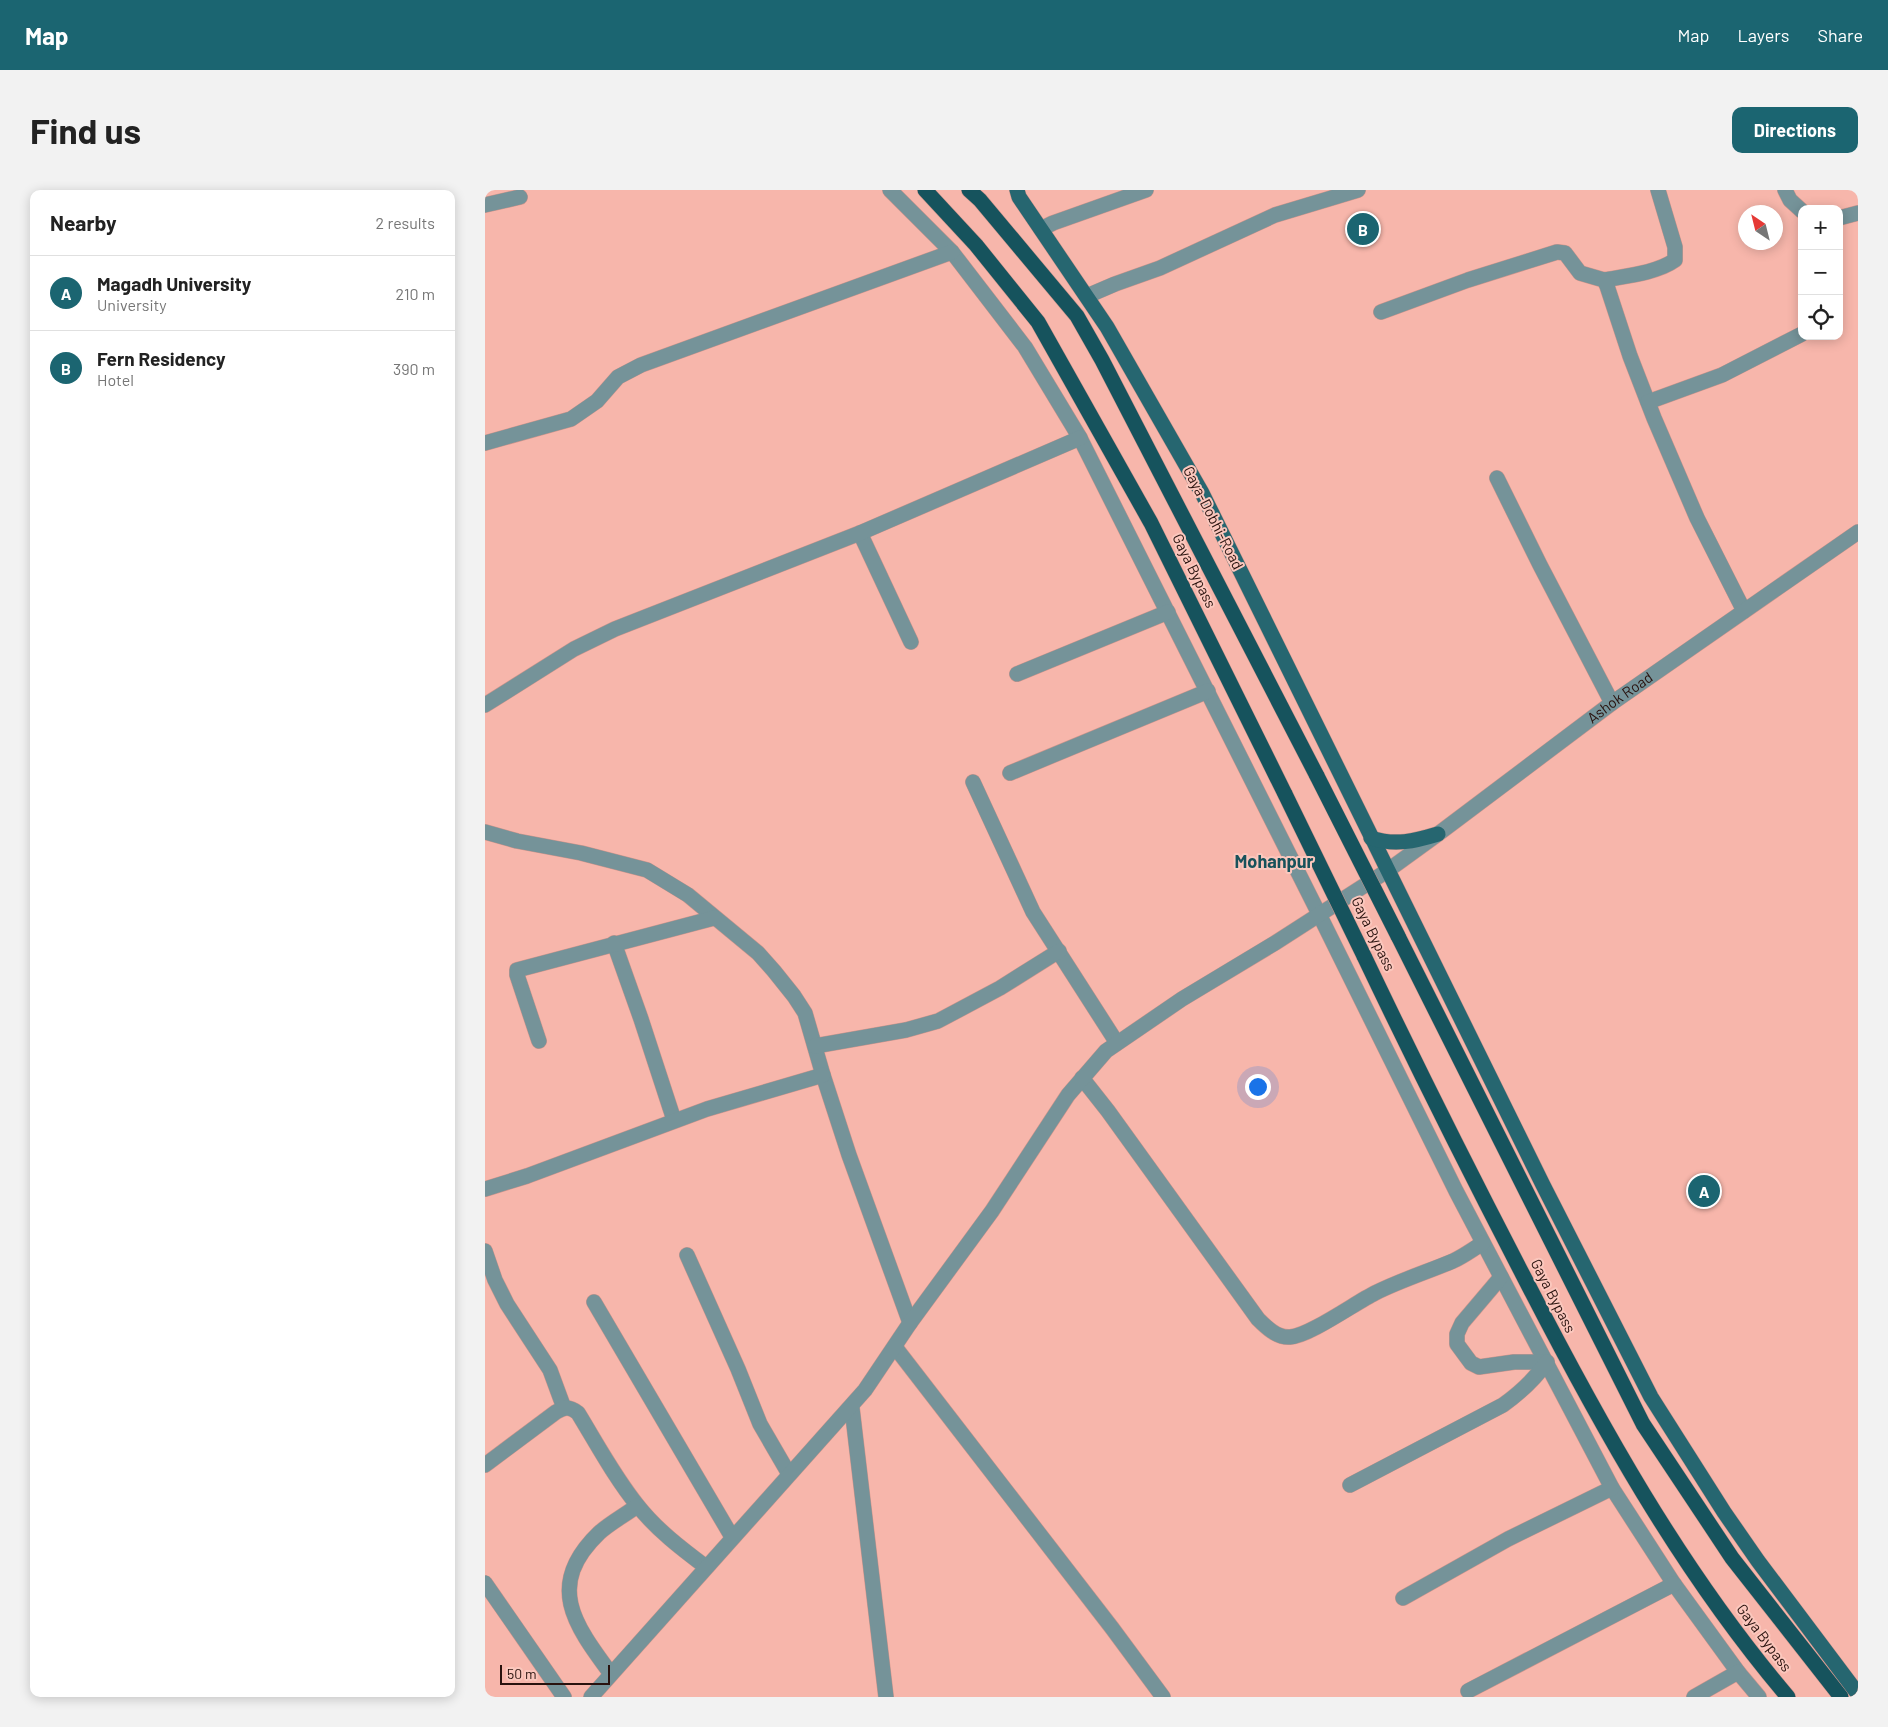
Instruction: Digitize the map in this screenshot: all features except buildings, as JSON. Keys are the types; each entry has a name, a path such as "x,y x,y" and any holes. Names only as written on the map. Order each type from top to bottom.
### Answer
{"highway":[{"name":"Gaya Bypass","path":"925,190 976,245 1038,322 1151,522 1450,1133 1567,1360 1623,1458 1695,1575 1760,1664 1788,1697"},
{"path":"969,190 980,200 1077,316 1102,360 1317,776 1643,1424 1732,1558 1841,1697"}],"main road":[{"name":"Gaya-Dobhi-Road","path":"1016,192 1107,327 1202,493 1543,1185 1651,1396 1729,1520 1858,1694"},
{"path":"1371,838 1397,843 1438,834"}],"street":[{"path":"890,190 952,252 1025,348 1080,438 1483,1243 1612,1488 1674,1584 1738,1672 1759,1697"},
{"path":"1041,229 1146,190"},
{"path":"1087,296 1160,268 1275,215 1358,190"},
{"path":"1381,312 1468,280 1561,251 1568,255 1580,273 1603,280 1633,275 1668,264 1675,260 1675,247 1658,190"},
{"path":"1785,190 1790,200 1798,207"},
{"path":"485,205 520,197"},
{"path":"1843,217 1858,213"},
{"path":"485,443 571,419 597,401 618,377 641,365 952,252"},
{"path":"1603,280 1607,286 1629,356 1647,402 1697,518 1744,611"},
{"path":"1647,402 1722,374 1798,336"},
{"path":"485,705 574,649 615,629 860,532 1080,438"},
{"path":"1497,478 1540,566 1612,703"},
{"path":"860,532 911,642"},
{"name":"Ashok Road","path":"598,1694 611,1674 789,1474 852,1408 910,1323 992,1211 1069,1095 1096,1060 1117,1042 1182,999 1319,914 1385,866 1438,834 1612,703 1858,532"},
{"path":"1017,674 1168,612"},
{"path":"1010,773 1208,691"},
{"path":"973,782 1023,894 1117,1042"},
{"path":"485,832 647,870 688,895 758,953 794,996 805,1013 823,1075 853,1164 910,1323"},
{"path":"539,1041 517,971 522,967 714,918"},
{"path":"614,943 675,1120"},
{"path":"815,1046 906,1030 938,1021 1000,988 1059,951"},
{"path":"485,1189 527,1176 675,1120 823,1075"},
{"path":"1082,1078 1108,1111 1257,1319 1267,1329 1278,1334 1290,1337 1306,1332 1376,1293 1454,1260 1483,1243"},
{"path":"485,1251 495,1280 507,1304 550,1370 564,1408"},
{"path":"687,1255 739,1369 760,1424 789,1474"},
{"path":"1501,1277 1462,1323 1457,1334 1457,1344 1471,1362 1479,1367 1514,1362 1547,1362"},
{"path":"594,1302 733,1537"},
{"path":"895,1347 1163,1697"},
{"path":"1350,1485 1503,1405 1525,1389 1547,1362"},
{"path":"485,1465 564,1408 571,1408 578,1413 637,1506 657,1528 707,1567"},
{"path":"852,1408 886,1697"},
{"path":"1403,1598 1509,1539 1612,1488"},
{"path":"611,1674 587,1642 575,1620 569,1592 571,1572 580,1553 601,1532 637,1506"},
{"path":"485,1583 564,1697"},
{"path":"1468,1692 1674,1584"},
{"path":"1694,1697 1738,1672"}],"place":[{"name":"Fern Residency","path":"1363,229"},
{"name":"Magadh University","path":"1704,1191"}],"district":[{"name":"Mohanpur","path":"1274,862"}]}
